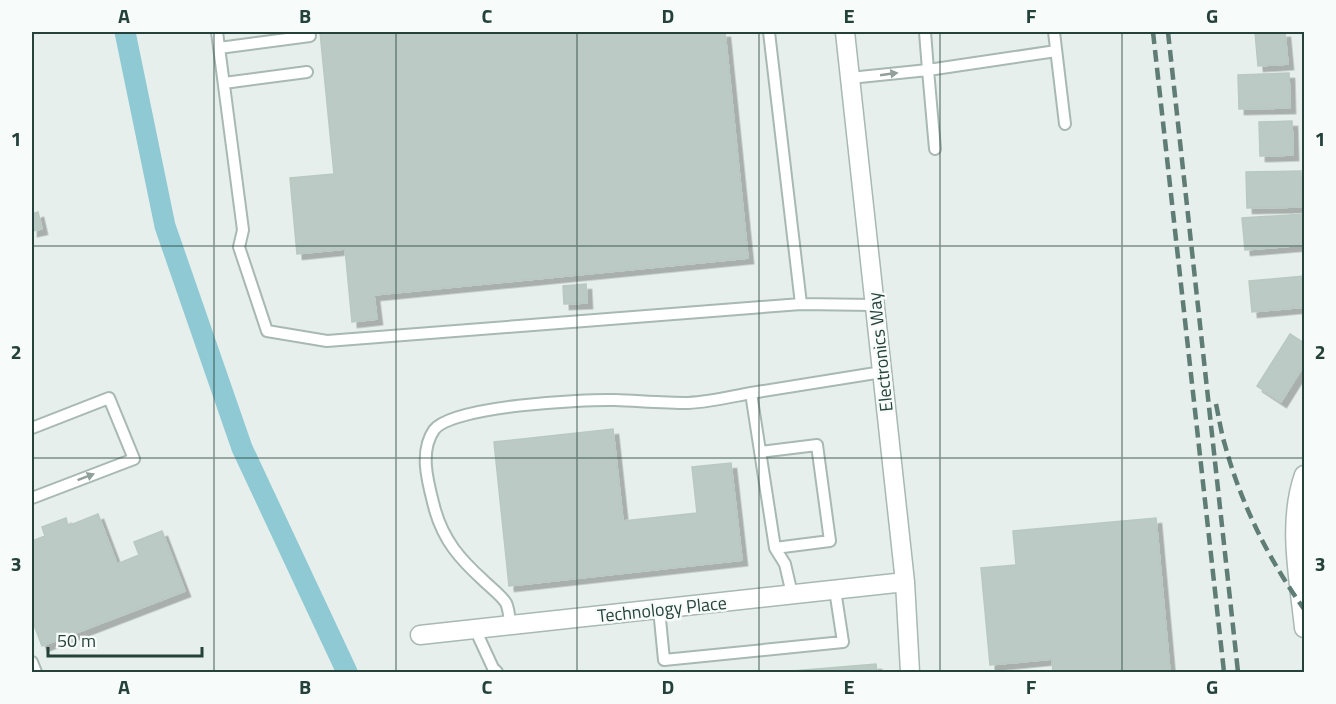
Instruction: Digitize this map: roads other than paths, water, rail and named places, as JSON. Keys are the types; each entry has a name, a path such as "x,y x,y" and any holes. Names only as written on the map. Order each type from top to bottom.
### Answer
{"street":[{"name":"Electronics Way","path":"845,32 905,582 910,672"},
{"path":"1305,475 1297,501 1305,628"},
{"name":"Technology Place","path":"420,635 905,582"}],"lane":[{"path":"217,32 243,230 239,247 267,331 327,341 801,304 874,304"},
{"path":"769,32 801,304"},
{"path":"925,32 935,148"},
{"path":"1054,32 1065,124"},
{"path":"219,48 310,36"},
{"path":"850,78 928,70 1056,51"},
{"path":"224,83 307,72"},
{"path":"511,625 505,602 459,558 446,538 436,513 428,479 426,456 434,429 446,421 488,410 562,402 614,400 656,403 718,400 882,372"},
{"path":"751,393 775,548 785,564 792,594"},
{"path":"32,428 109,398 134,459 32,498"},
{"path":"760,452 817,445 830,541 775,548"},
{"path":"659,609 664,660 843,642 835,590"},
{"path":"475,629 497,672"},
{"path":"32,662 36,672"}],"waterway":[{"path":"125,32 165,226 242,448 347,672"}],"railway":[{"path":"1153,32 1224,672"},
{"path":"1168,32 1238,672"},
{"path":"1216,404 1222,435 1239,489 1257,531 1279,571 1304,609"}]}
